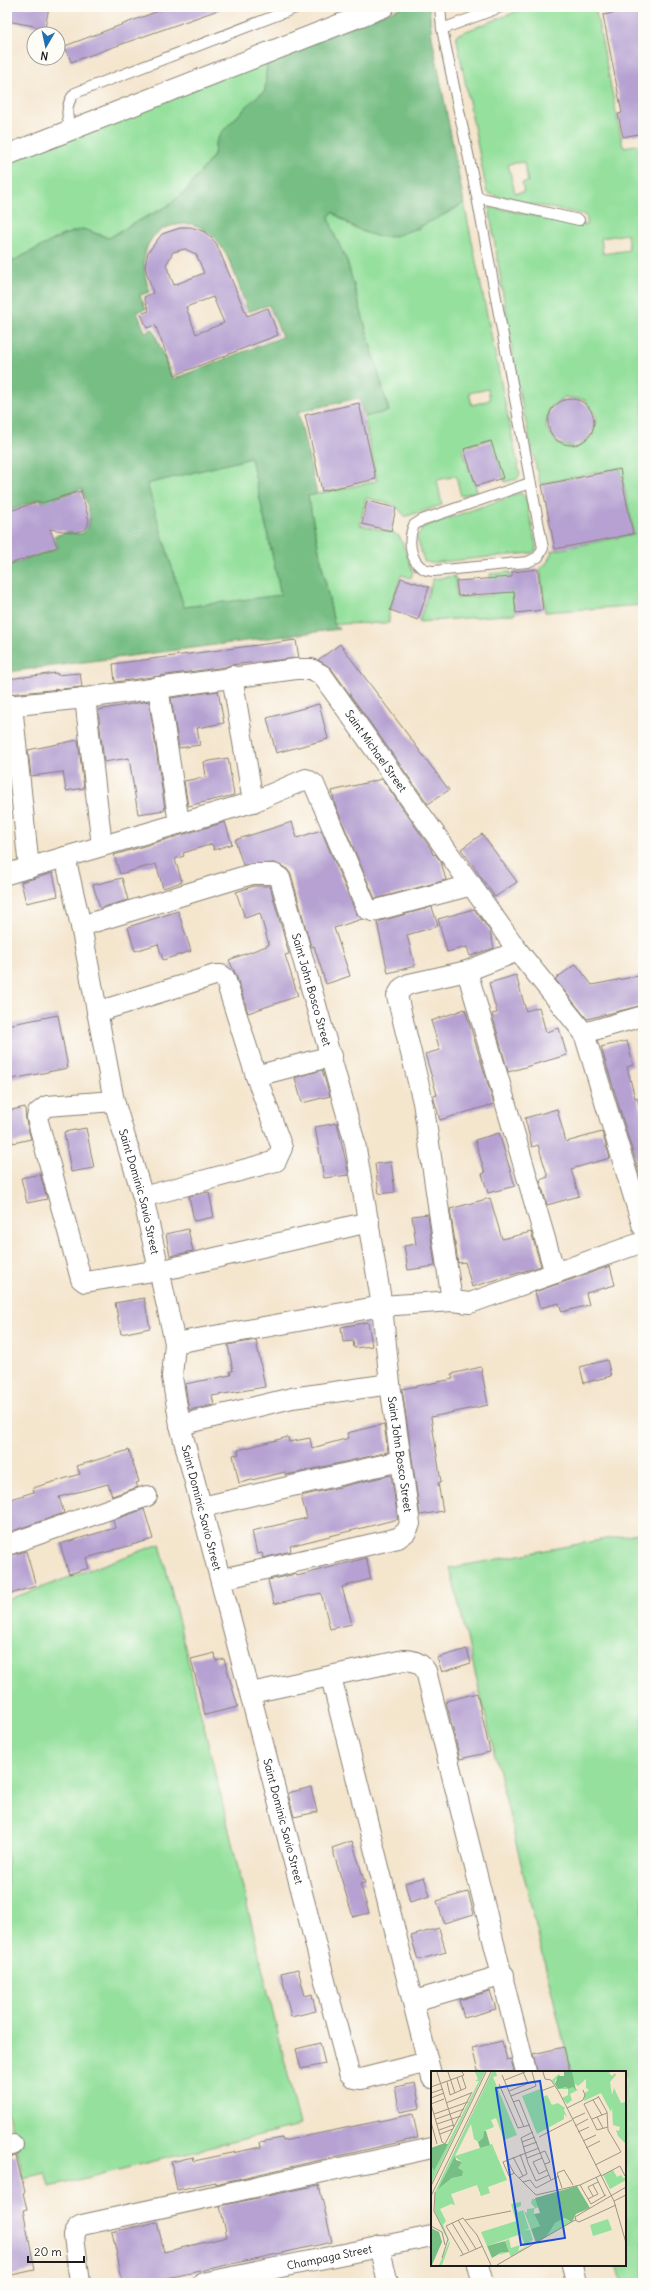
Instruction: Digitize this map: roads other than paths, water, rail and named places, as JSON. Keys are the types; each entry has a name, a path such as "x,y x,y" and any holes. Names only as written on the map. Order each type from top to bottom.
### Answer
{"street":[{"path":"7,155 384,7"},
{"name":"Saint Michael Street","path":"10,705 85,698 232,676 296,669 311,669 322,675 518,951 584,1033"},
{"path":"232,676 253,802"},
{"path":"158,687 180,823"},
{"path":"85,698 102,846"},
{"path":"10,705 29,868"},
{"path":"7,874 253,802 306,779 314,784 366,907 369,910 373,911 472,885"},
{"name":"Saint Dominic Savio Street","path":"65,857 81,926 114,1101 144,1197 175,1343 172,1377 180,1425 222,1579 349,2073 354,2078 361,2079 430,2070"},
{"name":"Saint John Bosco Street","path":"81,926 252,874 274,874 280,878 332,1056 355,1143 382,1306 390,1384 410,1524 403,1535 222,1579"},
{"path":"452,1301 423,1102 397,996 402,988 410,984 467,971 518,951"},
{"path":"467,971 555,1274"},
{"path":"97,1012 215,974 221,975 225,978 256,1076 282,1148 276,1161 144,1197"},
{"path":"643,1016 584,1033 643,1227"},
{"path":"256,1076 332,1056"},
{"path":"114,1101 47,1106 38,1113 37,1118 82,1281 88,1283 159,1270 369,1222"},
{"path":"175,1343 382,1306 452,1301 470,1303 643,1242"},
{"path":"180,1425 286,1399 390,1384"},
{"path":"202,1507 400,1461"},
{"path":"7,1545 147,1496"},
{"path":"251,1693 404,1660 419,1663 426,1671 504,1975 526,2071"},
{"path":"331,1676 414,2001 430,2070"},
{"path":"414,2001 504,1975"},
{"path":"80,2283 74,2236 78,2227 82,2224 431,2148"},
{"name":"Champaga Street","path":"203,2283 431,2236"},
{"path":"379,2246 388,2283"},
{"path":"478,2266 483,2283"},
{"path":"572,2266 576,2283"}],"lane":[{"path":"71,129 67,110 70,98 75,93 298,7"},
{"path":"440,7 442,30 477,197 543,548 538,557 528,562 434,571 425,570 417,564 410,543 414,525 422,520 530,482"},
{"path":"442,30 501,7"},
{"path":"477,197 579,220"}]}
